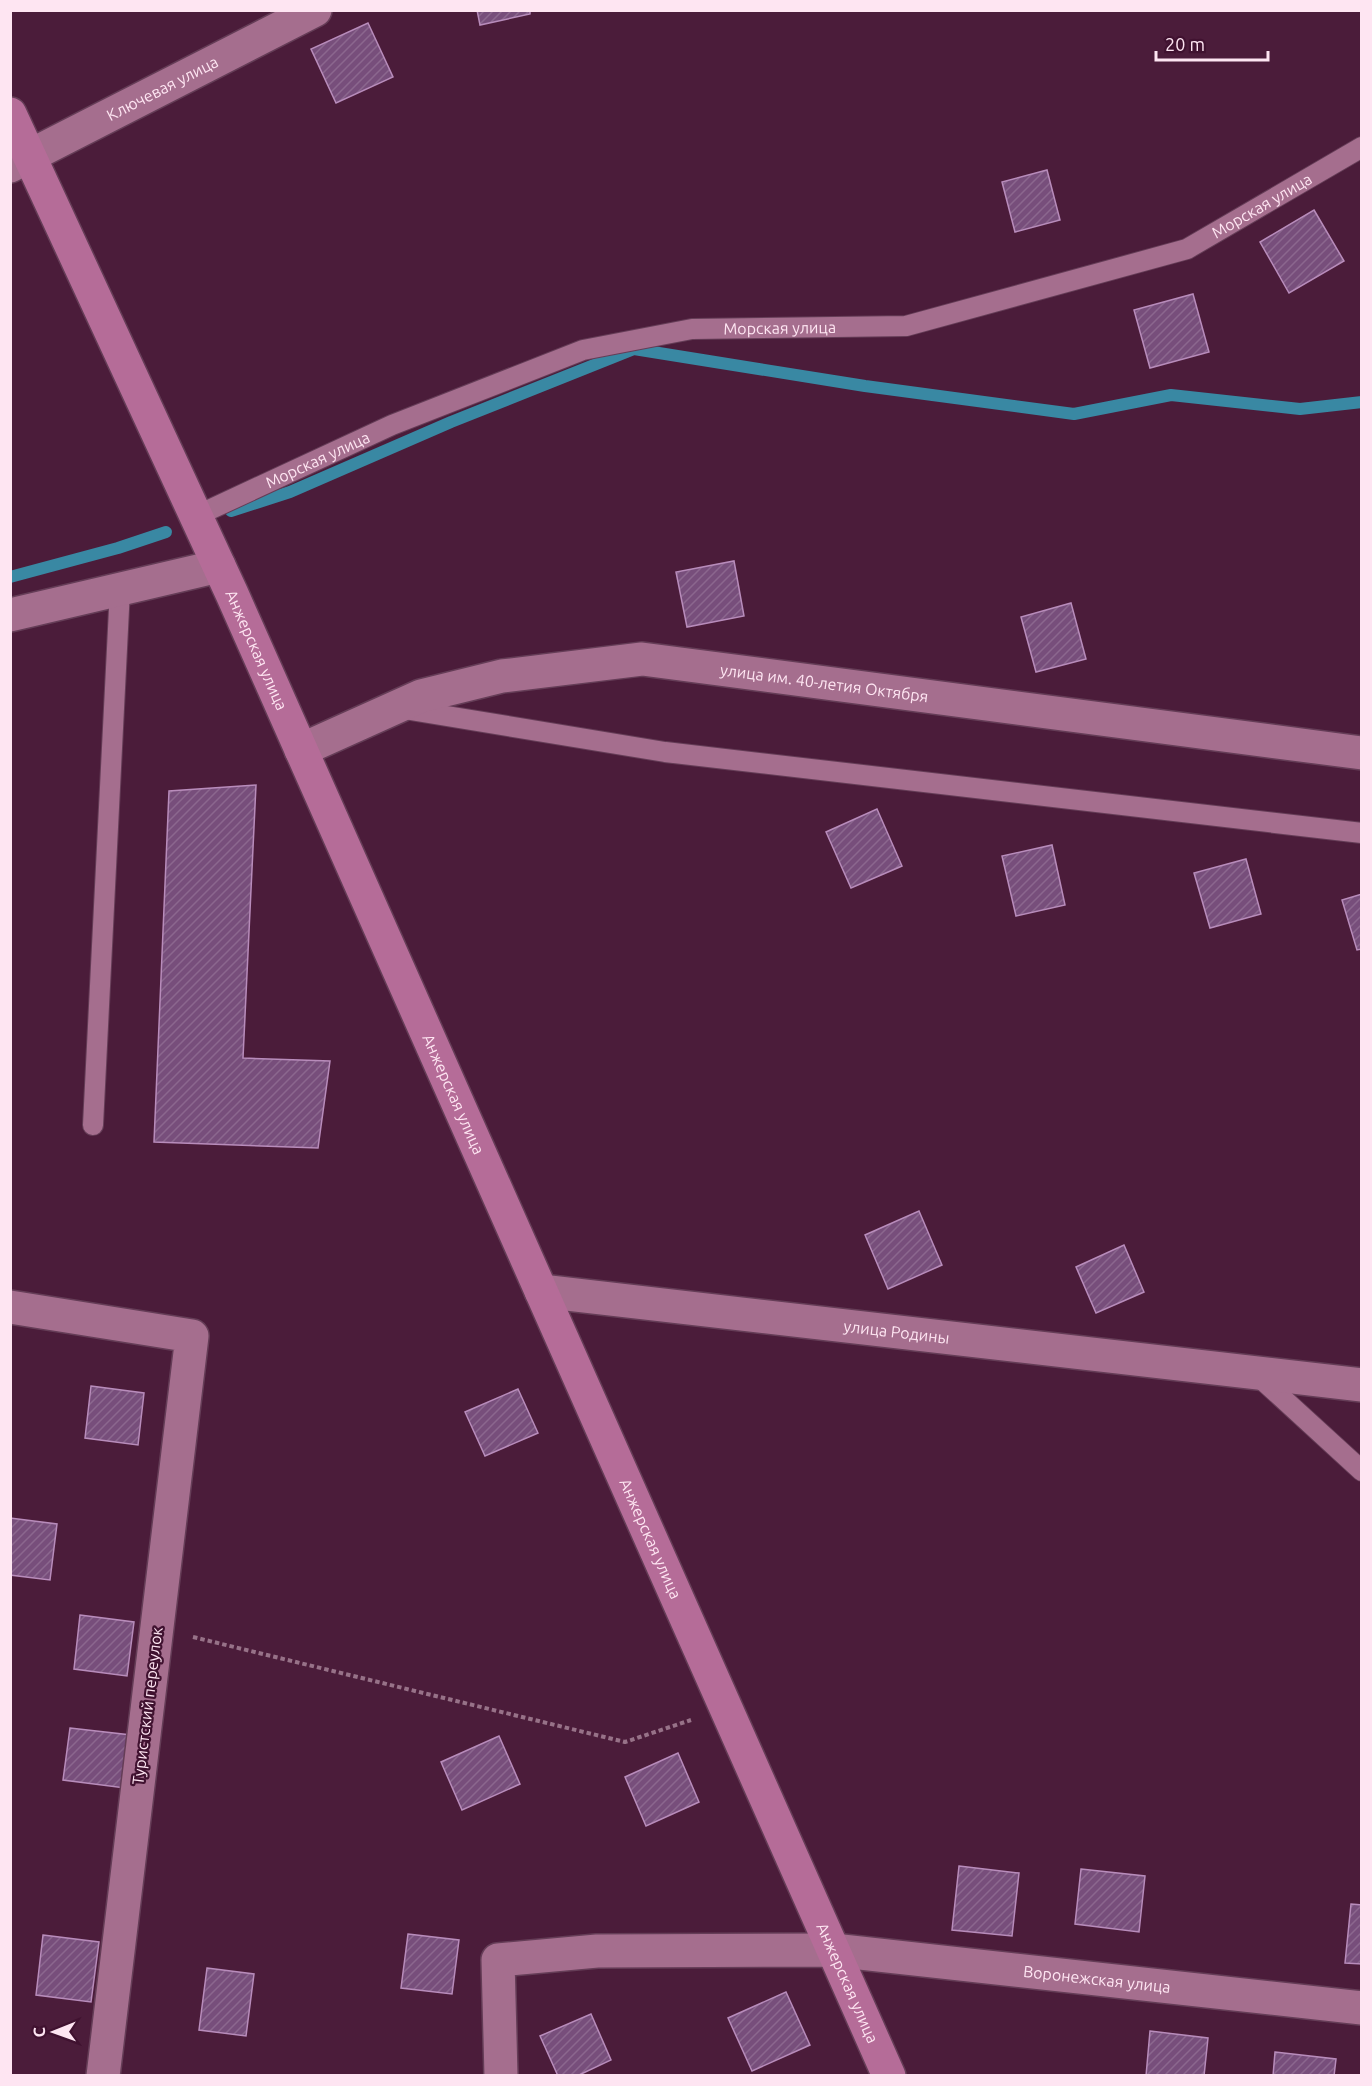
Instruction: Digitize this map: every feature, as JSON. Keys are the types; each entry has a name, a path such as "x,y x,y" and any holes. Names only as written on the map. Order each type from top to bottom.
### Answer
{"street":[{"name":"Ключевая улица","path":"20,162 315,10"},
{"name":"Анжерская улица","path":"10,114 20,162 219,566 889,2076"},
{"path":"10,615 219,566"},
{"name":"улица им. 40-летия Октября","path":"301,750 422,696 502,675 642,659 1362,753"},
{"name":"улица Родины","path":"541,1292 1362,1385"},
{"name":"Туристский переулок","path":"10,1307 192,1336 103,2076"},
{"name":"Воронежская улица","path":"501,2076 498,1960 597,1951 833,1950 1362,2008"}],"lane":[{"name":"Морская улица","path":"196,516 392,425 583,350 692,329 906,326 1187,249 1362,147"},
{"path":"93,1125 120,589"},
{"path":"395,708 665,752 1362,833"},
{"path":"1254,1372 1362,1471"}],"path":[{"path":"157,1628 625,1742 726,1708"}],"building":[{"path":"477,10 530,10 530,14 480,25"},
{"path":"368,23 393,77 336,103 311,49"},
{"path":"1047,170 1060,220 1015,232 1002,182"},
{"path":"1314,210 1344,261 1289,293 1260,242"},
{"path":"1193,294 1209,352 1150,368 1134,310"},
{"path":"734,561 744,616 687,627 676,572"},
{"path":"1071,603 1086,659 1036,672 1021,617"},
{"path":"256,785 243,1058 330,1061 318,1148 154,1142 169,791"},
{"path":"877,809 902,866 851,888 826,832"},
{"path":"1052,845 1065,905 1016,916 1002,856"},
{"path":"1246,859 1261,914 1210,928 1194,873"},
{"path":"1362,894 1362,949 1357,950 1342,900"},
{"path":"919,1211 942,1265 888,1289 865,1235"},
{"path":"1124,1245 1144,1292 1096,1313 1076,1267"},
{"path":"91,1386 144,1393 138,1445 85,1438"},
{"path":"518,1389 538,1433 485,1456 465,1412"},
{"path":"10,1518 57,1524 50,1580 10,1575"},
{"path":"80,1615 134,1622 127,1676 74,1669"},
{"path":"70,1728 131,1735 125,1788 63,1780"},
{"path":"499,1736 520,1784 462,1810 441,1762"},
{"path":"678,1753 699,1802 646,1826 625,1777"},
{"path":"959,1866 1019,1873 1012,1936 952,1930"},
{"path":"1081,1869 1145,1876 1139,1932 1075,1924"},
{"path":"1351,1904 1362,1905 1362,1964 1345,1963"},
{"path":"408,1934 459,1940 452,1994 401,1988"},
{"path":"43,1935 99,1942 91,2002 36,1995"},
{"path":"207,1968 254,1974 246,2036 199,2030"},
{"path":"786,1992 810,2045 752,2071 728,2018"},
{"path":"591,2014 611,2060 577,2076 558,2076 540,2036"},
{"path":"1150,2031 1208,2038 1204,2076 1146,2076"},
{"path":"1275,2052 1336,2059 1334,2076 1273,2076"}],"waterway":[{"path":"231,511 290,492 451,422 634,349 865,386 1074,414 1171,395 1300,409 1362,402"},
{"path":"10,577 118,548 166,532"}]}
